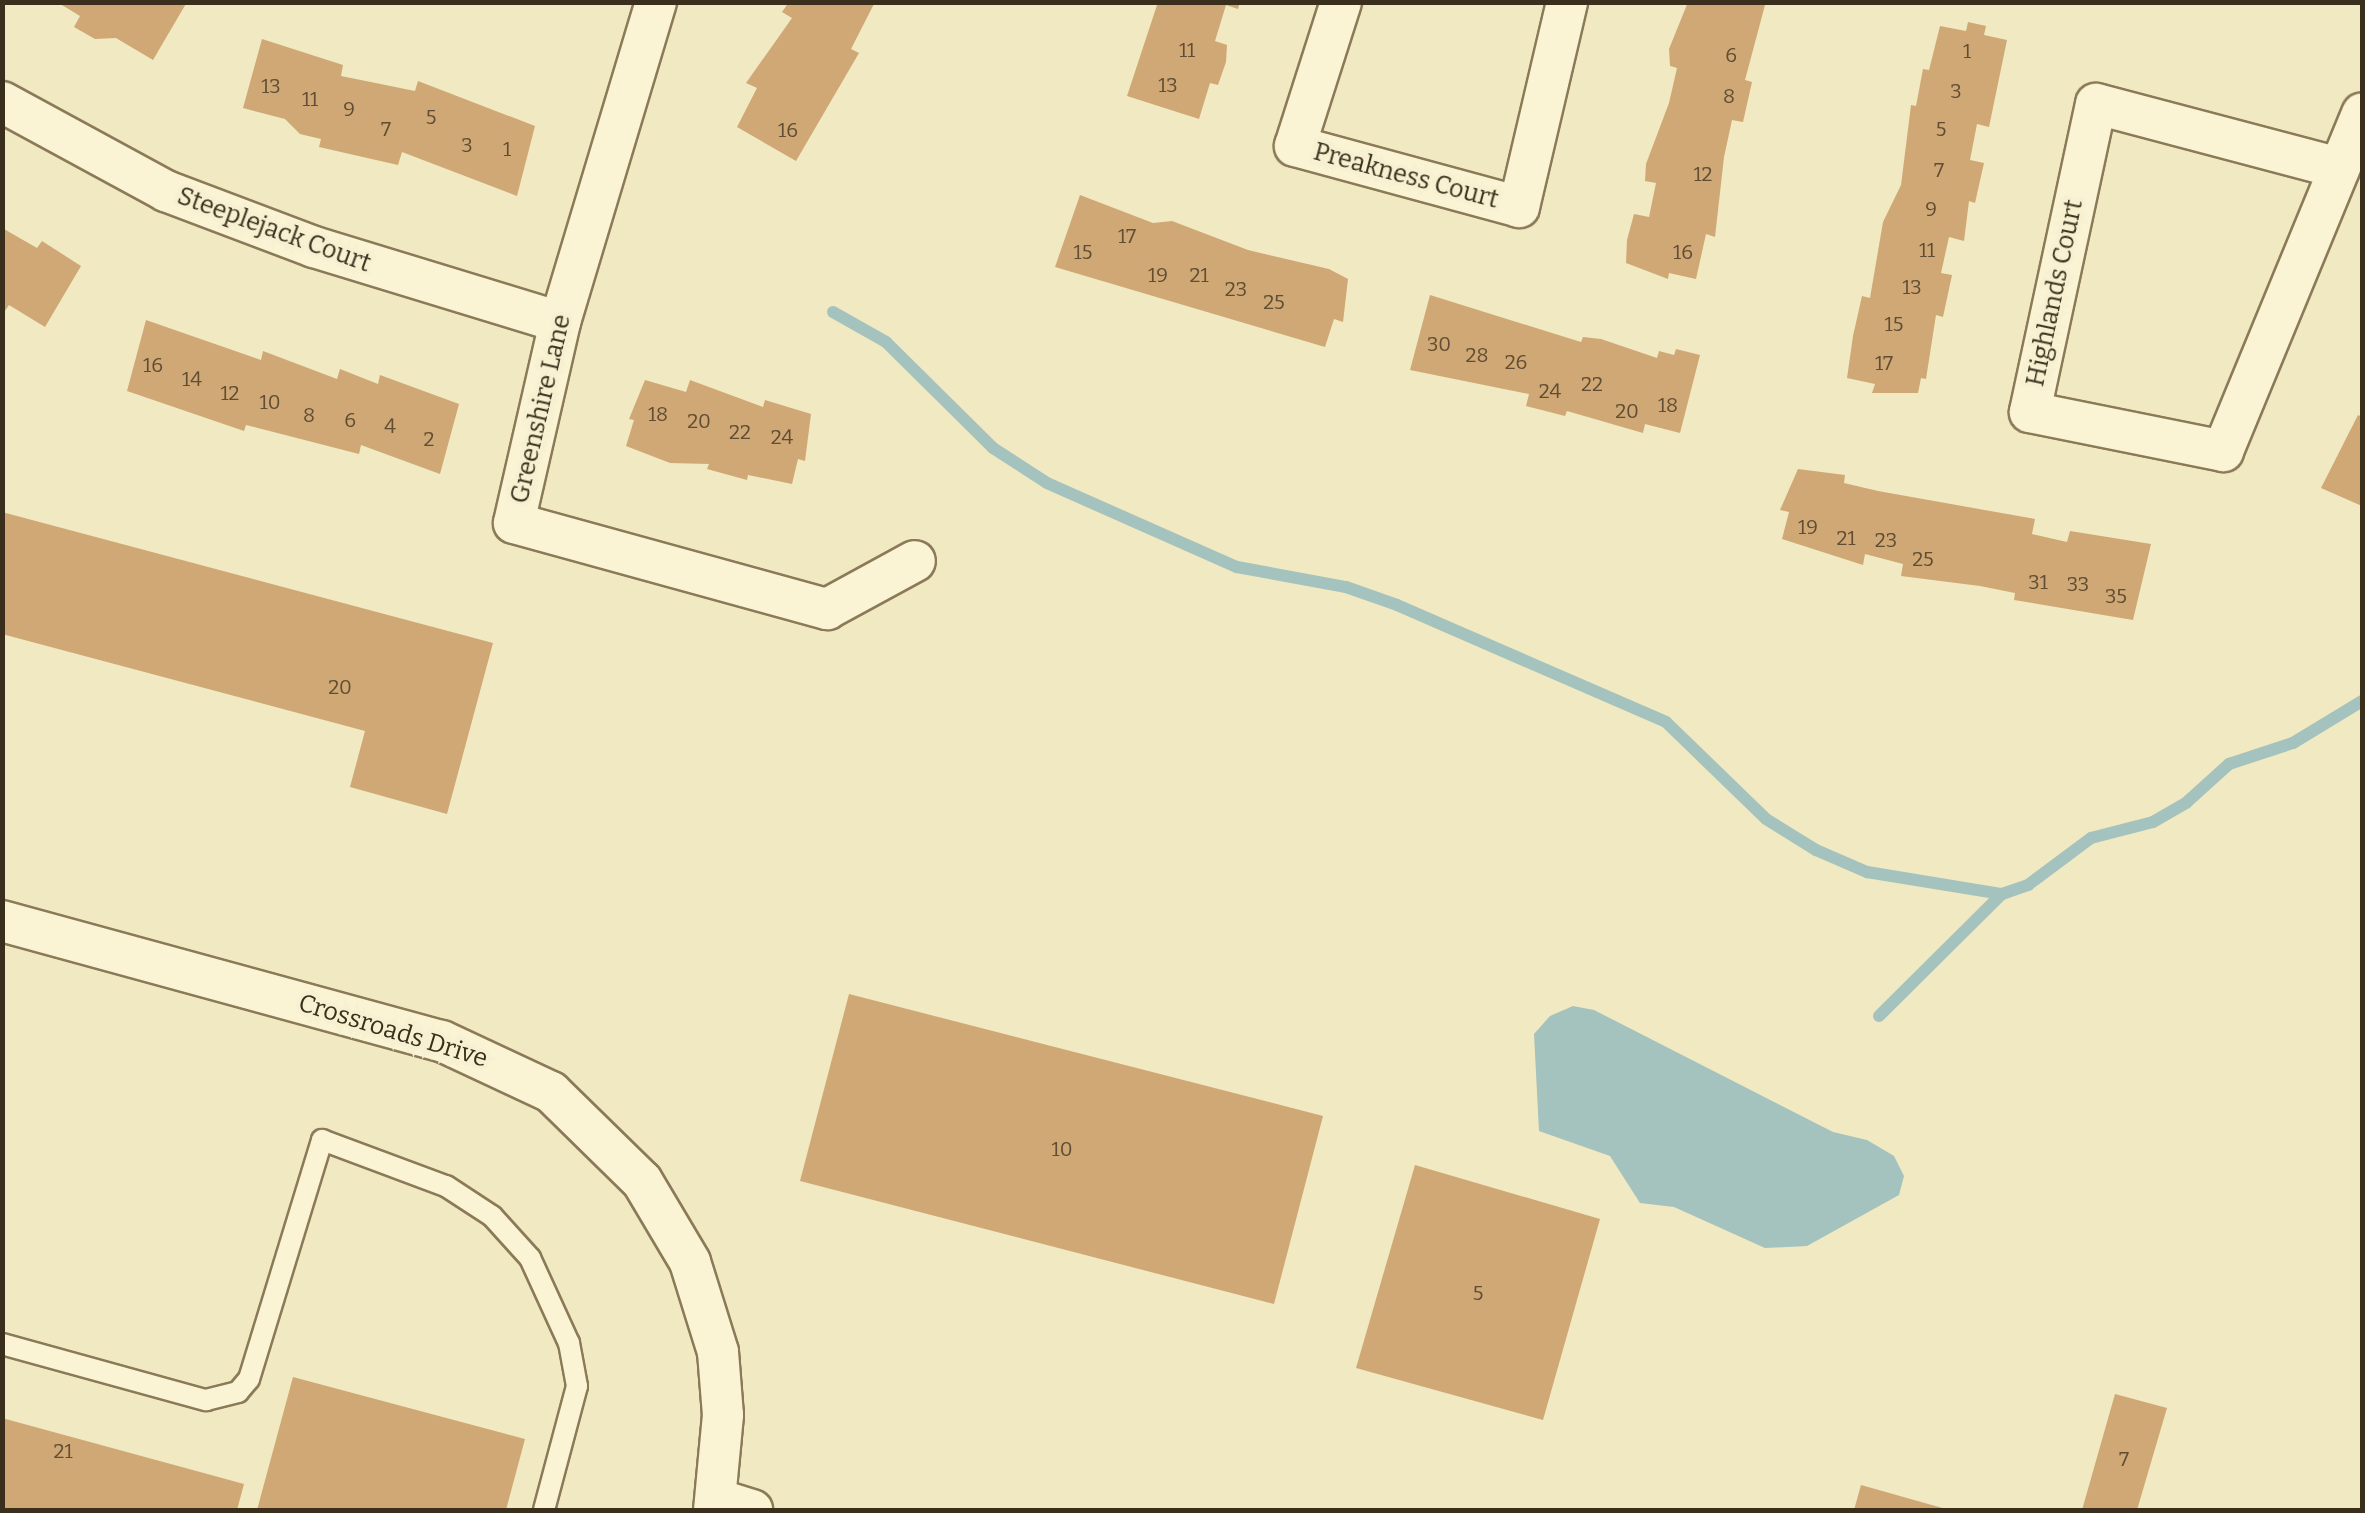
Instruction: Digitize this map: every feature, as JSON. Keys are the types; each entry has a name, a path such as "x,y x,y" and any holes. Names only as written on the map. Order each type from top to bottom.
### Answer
{"street":[{"name":"Greenshire Lane","path":"656,2 560,322 514,523 826,609 916,561"},
{"name":"Preakness Court","path":"1341,2 1296,146 1518,207 1567,2"},
{"name":"Steeplejack Court","path":"2,102 166,191 314,248 560,322"},
{"name":"Highlands Court","path":"2339,168 2096,104 2030,412 2224,451 2362,114"},
{"name":"Crossroads Drive","path":"2,920 442,1041 551,1092 642,1181 690,1262 718,1352 727,1507"}],"lane":[{"path":"2,1344 206,1400 238,1392 249,1379 322,1140 446,1186 492,1216 530,1258 569,1343 577,1386 544,1510"}],"water":[{"path":"1573,1006 1594,1010 1833,1132 1867,1140 1894,1156 1904,1176 1899,1195 1807,1246 1765,1248 1674,1207 1640,1203 1610,1156 1539,1131 1534,1034 1550,1016"}],"building":[{"path":"57,2 187,2 153,60 116,38 95,39 74,27 80,16"},
{"path":"789,2 875,2 851,49 859,53 796,161 737,127 757,88 746,83 792,18 782,12"},
{"path":"1158,2 1240,2 1238,9 1226,5 1215,41 1227,45 1226,62 1218,85 1210,83 1199,119 1127,96"},
{"path":"1688,2 1765,5 1745,80 1752,82 1743,122 1732,120 1724,157 1715,237 1706,234 1696,279 1669,273 1668,279 1626,263 1627,240 1634,214 1649,217 1656,183 1645,181 1646,164 1669,103 1677,68 1670,66 1669,49"},
{"path":"1968,22 1986,26 1984,35 2007,40 1989,127 1977,124 1970,160 1984,163 1975,203 1969,201 1964,241 1949,237 1941,273 1952,275 1943,317 1936,315 1926,379 1921,378 1918,393 1872,393 1875,384 1847,378 1862,296 1870,298 1883,222 1901,185 1911,105 1916,106 1923,69 1929,70 1940,26 1966,31"},
{"path":"262,39 343,65 341,76 415,91 418,81 535,126 517,196 402,152 398,165 319,147 321,139 300,134 285,119 243,108"},
{"path":"1080,195 1153,223 1172,221 1248,250 1329,269 1348,279 1343,322 1334,319 1325,347 1055,267"},
{"path":"4,229 37,248 42,241 81,266 45,327 9,305 2,315"},
{"path":"1430,295 1581,342 1583,337 1601,339 1657,358 1659,351 1674,355 1676,349 1700,355 1680,433 1645,424 1643,433 1567,411 1565,416 1526,406 1529,394 1410,370"},
{"path":"146,320 261,360 263,351 337,379 340,369 378,384 380,375 459,404 440,474 361,445 359,454 246,425 244,431 127,391"},
{"path":"645,380 686,392 690,380 763,407 765,400 811,414 805,461 798,459 792,484 748,475 747,480 707,469 709,464 670,463 626,446 634,420 629,419"},
{"path":"2358,415 2362,417 2362,506 2321,488"},
{"path":"1798,469 1845,475 1844,483 1878,491 2035,519 2032,534 2067,542 2070,531 2151,544 2133,620 2014,600 2015,593 1980,586 1901,576 1903,564 1865,554 1863,565 1782,539 1789,512 1780,510"},
{"path":"2,512 493,643 447,814 350,787 365,731 2,634"},
{"path":"849,994 1323,1116 1274,1304 800,1181"},
{"path":"1415,1165 1600,1219 1543,1420 1356,1368"},
{"path":"293,1377 525,1439 506,1510 257,1510"},
{"path":"2115,1394 2167,1408 2137,1510 2082,1510"},
{"path":"2,1418 244,1484 237,1510 2,1510"},
{"path":"1861,1485 1946,1509 1946,1510 1854,1510"}],"waterway":[{"path":"833,312 886,342 993,448 1047,483 1237,567 1346,587 1397,605 1666,722 1766,819 1816,850 1867,872 2002,894"},
{"path":"1879,1016 2002,894 2028,885 2091,838 2153,822 2187,802 2229,764 2293,743 2362,701"}]}
